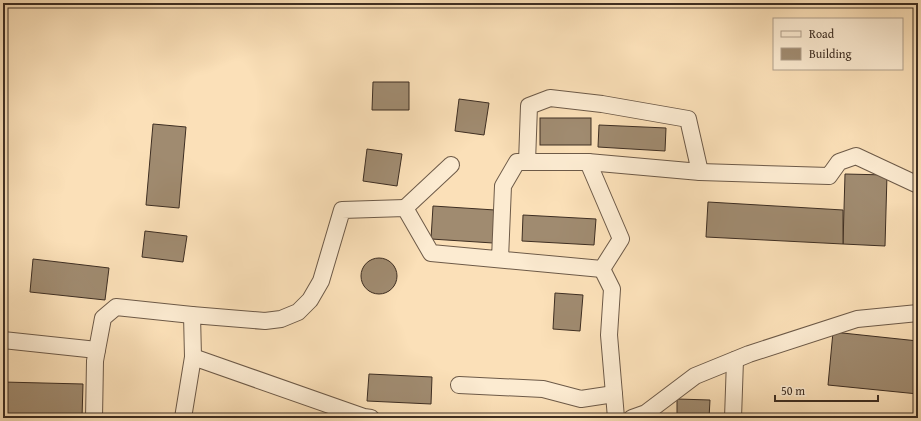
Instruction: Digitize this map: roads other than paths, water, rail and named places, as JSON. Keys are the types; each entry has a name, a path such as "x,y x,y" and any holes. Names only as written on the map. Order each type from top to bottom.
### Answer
{"lane":[{"path":"527,162 529,106 550,98 602,104 688,118 700,172"},
{"path":"500,259 503,186 517,162 588,162 700,172 829,176 839,162 856,156 916,184"},
{"path":"588,162 622,238 602,269"},
{"path":"94,418 95,361 103,318 116,307 192,316 265,321 281,319 298,312 310,300 321,281 342,210 405,208 451,165"},
{"path":"405,208 431,253 602,269"},
{"path":"602,269 612,289 609,335 616,418"},
{"path":"632,418 646,412 695,376 749,354 858,319 918,313"},
{"path":"183,418 192,357 192,316"},
{"path":"3,340 97,350"},
{"path":"192,357 364,417 371,418"},
{"path":"733,418 735,360"},
{"path":"459,385 543,389 581,399 614,394"}]}
